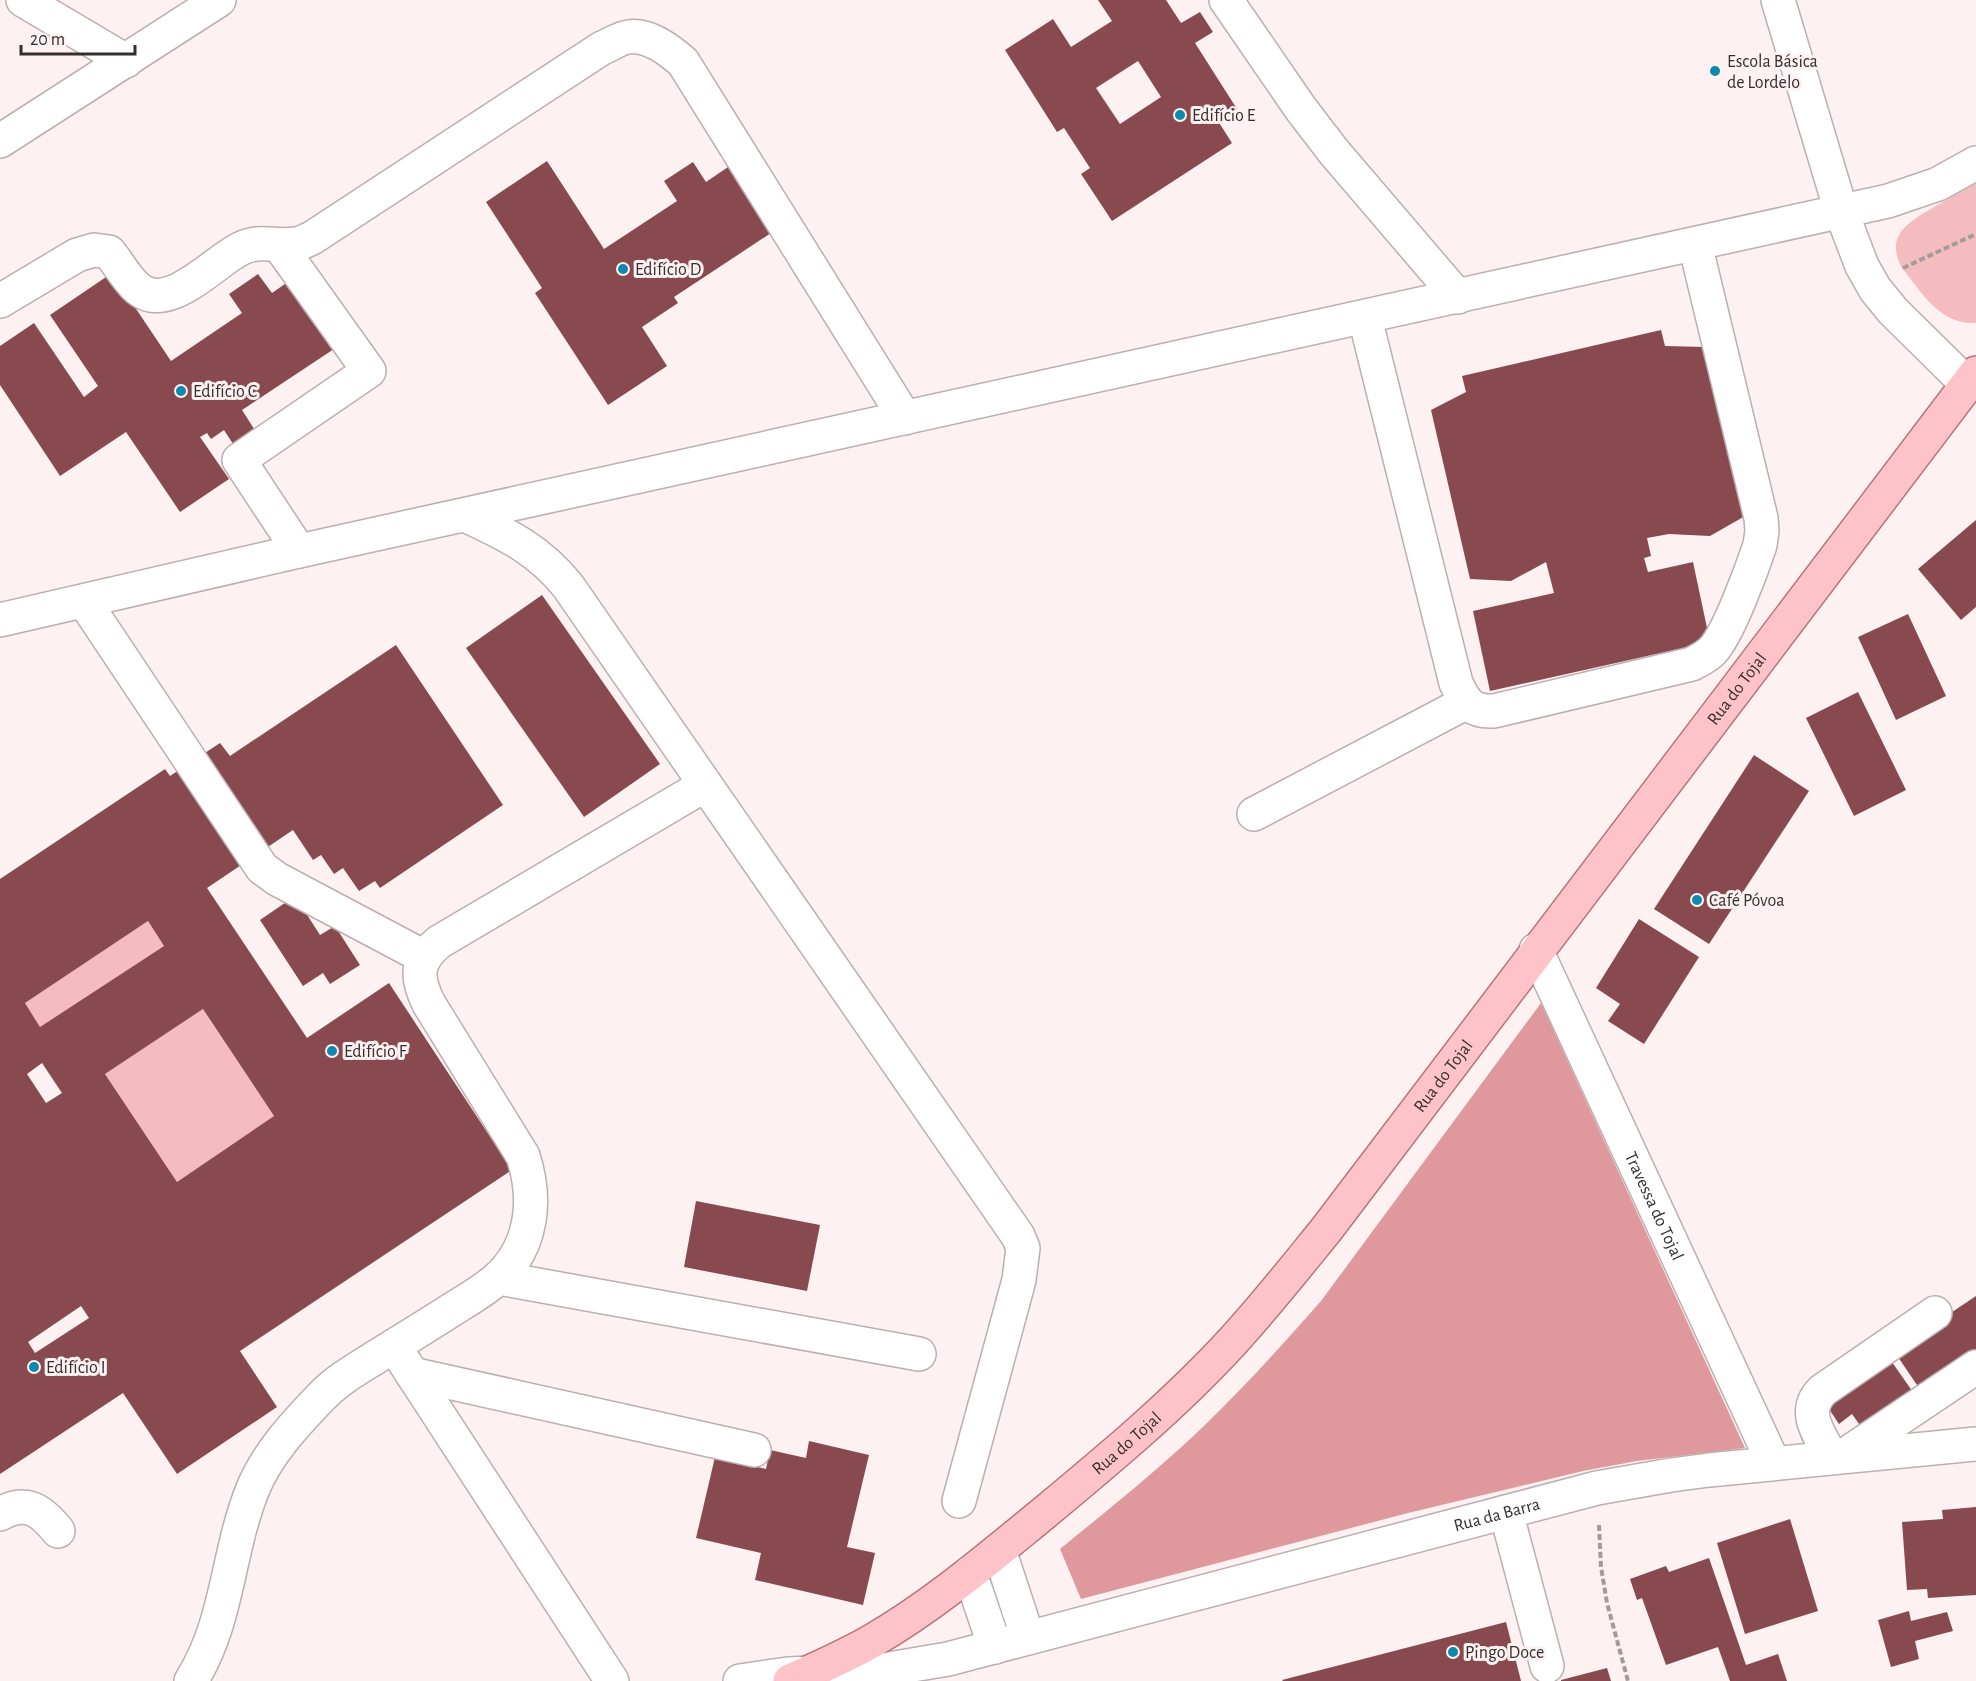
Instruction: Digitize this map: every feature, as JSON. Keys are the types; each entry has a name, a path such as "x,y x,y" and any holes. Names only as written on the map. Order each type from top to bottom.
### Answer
{"main road":[{"name":"Rua do Tojal","path":"798,1677 873,1640 970,1573 1123,1448 1174,1401 1232,1342 1326,1230 1536,950 1972,378"}],"street":[{"path":"23,0 126,61"},
{"path":"0,141 219,0"},
{"path":"1226,0 1317,130 1352,175 1458,297"},
{"path":"1778,0 1841,211 1862,266 1875,289 1911,331 1972,378"},
{"path":"0,301 77,255 94,250 109,252 135,287 151,294 167,296 198,278 239,249 259,242 279,245 297,244 312,238 602,48 629,37 647,40 665,47 683,62 905,418"},
{"path":"0,620 299,551 467,516 1888,201 1920,192 1976,163"},
{"path":"1365,318 1456,683 1472,708 1482,712 1494,711 1692,664 1704,658 1721,638 1756,557 1762,524 1695,244"},
{"path":"279,245 369,370 239,460 299,551"},
{"path":"467,516 526,546 549,564 559,576 1011,1224 1023,1248 1023,1264 1019,1281 958,1501"},
{"path":"84,601 262,868 277,879 423,957"},
{"path":"1254,814 1467,702"},
{"path":"191,1681 205,1658 216,1630 245,1511 260,1474 284,1439 322,1395 345,1377 499,1278 519,1252 529,1224 531,1196 527,1168 517,1144 429,1004 419,979 423,957 439,942 705,785"},
{"name":"Travessa do Tojal","path":"1536,950 1773,1462"},
{"path":"499,1278 919,1354"},
{"path":"1935,1313 1823,1390 1815,1399 1812,1416 1838,1457 1976,1367"},
{"path":"394,1346 612,1681"},
{"path":"412,1374 754,1450"},
{"name":"Rua da Barra","path":"740,1681 770,1676 798,1677 904,1667 948,1659 1597,1488 1671,1475 1773,1462 1976,1444"},
{"path":"0,1514 21,1506 34,1509 47,1518 58,1531"},
{"path":"1506,1512 1546,1666"},
{"path":"999,1550 1028,1638"},
{"path":"970,1573 995,1647"}],"path":[{"path":"1902,268 1976,234"},
{"path":"1597,1488 1604,1585 1628,1681"}],"shaded area":[{"path":"1976,183 1976,323 1952,319 1933,306 1902,268 1896,247 1898,238 1908,224"},
{"path":"148,921 164,946 40,1027 25,1003"},
{"path":"1541,1003 1745,1448 1637,1461 1583,1471 1408,1513 1081,1599 1060,1549 1136,1487 1224,1407 1321,1301"},
{"path":"203,1009 274,1116 177,1182 105,1074"}],"building":[{"name":"Edifício E","path":"1098,0 1166,0 1181,23 1200,12 1213,32 1195,43 1237,109 1218,121 1232,143 1112,221 1081,174 1090,168 1064,128 1057,132 1005,50 1053,19 1071,47 1112,21","holes":["1138,61 1161,97 1120,124 1096,88"]},
{"name":"Edifício D","path":"547,161 604,249 677,201 664,181 693,162 706,182 731,165 774,231 674,297 678,303 642,327 667,366 608,405 535,293 542,288 486,202"},
{"name":"Edifício C","path":"112,273 171,361 242,313 229,294 258,274 272,293 295,277 340,345 242,410 256,432 235,447 224,430 211,439 207,433 200,437 229,479 180,512 126,432 60,476 0,385 0,346 34,323 84,397 98,386 50,315"},
{"path":"1661,330 1665,346 1706,347 1745,516 1710,536 1669,534 1647,538 1651,556 1644,558 1648,572 1693,562 1710,642 1490,691 1473,611 1554,593 1546,562 1511,581 1470,579 1431,410 1466,392 1462,376"},
{"path":"1976,520 1976,607 1961,620 1918,569"},
{"path":"542,595 660,764 584,817 466,648"},
{"path":"1908,614 1946,696 1896,720 1858,637"},
{"name":"Edifício F","path":"396,645 503,805 380,888 375,881 359,891 343,868 334,874 321,855 313,860 293,830 207,888 307,1038 389,983 512,1170 240,1351 277,1407 177,1474 123,1393 0,1474 0,879 165,769 170,776 220,743 230,756","holes":["148,921 164,946 40,1027 25,1003","203,1009 274,1116 177,1182 105,1074","42,1063 62,1093 46,1103 27,1074","81,1306 89,1318 35,1353 28,1342"]},
{"path":"1858,692 1906,790 1854,816 1806,718"},
{"path":"1754,755 1809,791 1709,944 1654,909"},
{"path":"295,896 320,935 335,926 360,965 330,984 323,973 303,986 260,920"},
{"path":"1639,919 1699,957 1644,1044 1608,1021 1620,1004 1596,988"},
{"path":"696,1201 820,1225 807,1291 684,1267"},
{"path":"1976,1296 1976,1354 1921,1391 1894,1351"},
{"path":"1887,1355 1915,1395 1864,1431 1852,1414 1839,1424 1823,1400"},
{"path":"809,1441 869,1455 847,1547 875,1553 863,1605 755,1580 761,1553 696,1538 715,1457 766,1469 770,1450 806,1458"},
{"path":"1976,1507 1976,1595 1928,1598 1927,1589 1907,1590 1902,1522 1943,1519 1942,1510"},
{"path":"1790,1519 1818,1611 1745,1634 1717,1543"},
{"path":"1709,1558 1746,1665 1778,1654 1787,1681 1730,1681 1718,1647 1666,1665 1642,1598 1637,1600 1630,1579 1666,1566 1669,1572"},
{"path":"1909,1611 1911,1621 1947,1612 1953,1631 1915,1641 1919,1659 1891,1667 1878,1620"},
{"name":"Pingo Doce","path":"1506,1622 1521,1681 1282,1680"},
{"name":"Pingo Doce","path":"1607,1668 1611,1681 1561,1681 1561,1680"}],"place":[{"name":"Escola Básica de Lordelo","path":"1715,71"},
{"name":"Edifício E","path":"1180,115"},
{"name":"Edifício D","path":"623,269"},
{"name":"Edifício C","path":"181,391"},
{"name":"Café Póvoa","path":"1697,900"},
{"name":"Edifício F","path":"332,1051"},
{"name":"Edifício I","path":"34,1367"},
{"name":"Pingo Doce","path":"1453,1652"}]}
